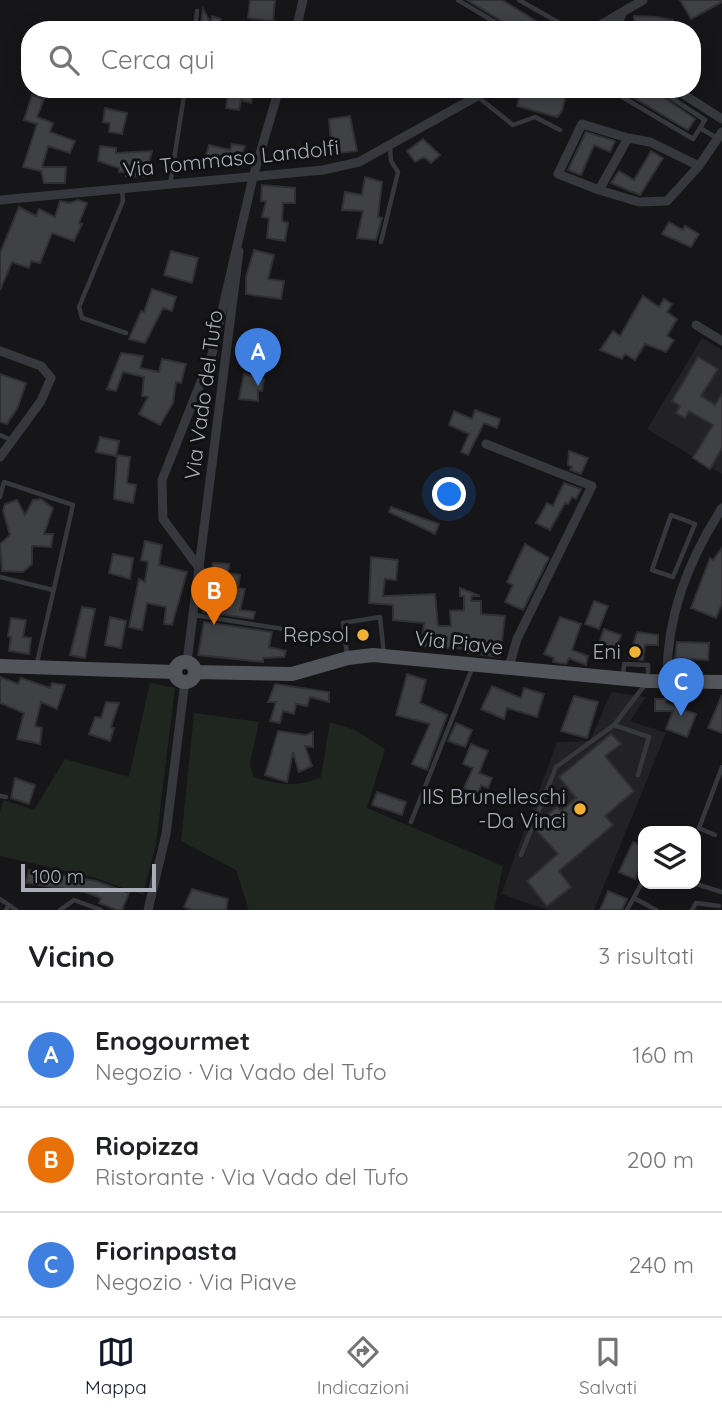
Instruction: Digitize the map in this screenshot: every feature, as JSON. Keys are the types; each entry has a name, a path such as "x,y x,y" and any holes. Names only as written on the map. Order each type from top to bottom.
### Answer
{"main road":[{"name":"Via Piave","path":"0,666 292,674 348,658 384,656 508,670 648,681 722,682"}],"street":[{"path":"298,21 303,0"},
{"path":"606,21 643,0"},
{"path":"619,21 624,10"},
{"name":"Via Vado del Tufo","path":"200,569 163,519 162,480 203,382 253,177 276,98"},
{"name":"Via Tommaso Landolfi","path":"0,200 170,186 335,168 359,162 474,98"},
{"path":"689,98 722,119"},
{"path":"699,166 650,142 582,124 558,174 639,202 667,201 699,166 720,135"},
{"path":"599,190 628,138"},
{"name":"Via Vado del Tufo","path":"148,910 166,834 242,225"},
{"path":"696,325 722,341"},
{"path":"0,351 41,366 51,378 48,391 0,457"},
{"path":"486,444 592,485 517,639 508,670"},
{"path":"667,681 670,632 684,580 701,541 722,508"}],"lane":[{"path":"458,0 493,21"},
{"path":"519,0 554,21"},
{"path":"196,21 197,11"},
{"path":"170,186 185,98"},
{"path":"479,98 513,125 535,117 560,130"},
{"path":"624,98 693,139 705,120 672,98"},
{"path":"700,128 720,135"},
{"path":"381,242 398,172 391,161 390,146"},
{"path":"122,189 123,201 79,307 82,318 126,332"},
{"path":"0,435 12,440"},
{"path":"0,497 4,482 73,505 36,667"},
{"path":"673,577 695,524 671,515 652,569 673,577 684,580"},
{"path":"0,577 53,590"},
{"path":"193,615 296,631"},
{"path":"348,658 342,623 380,617 384,656"},
{"path":"411,821 473,666"},
{"path":"521,855 556,767 614,725 648,681"},
{"path":"614,725 649,737 638,775"},
{"path":"715,835 699,828 722,767"},
{"path":"701,886 722,892"},
{"path":"627,910 639,889"},
{"path":"634,898 656,910"},
{"path":"0,899 7,907 16,910"},
{"path":"60,910 74,900 101,910"},
{"path":"692,910 696,903 719,906"}],"shaded area":[{"path":"702,338 722,350 722,474 647,429"},
{"path":"150,683 175,688 156,844 143,895 93,877 0,856 0,811 4,800 34,810 65,759 129,777"},
{"path":"611,692 646,697 630,721 666,733 594,910 548,910 501,894 557,742 590,741"},
{"path":"194,713 259,722 250,763 253,777 271,782 296,784 321,777 330,722 355,730 385,749 367,808 503,866 494,910 249,910 236,870 181,841"}],"building":[{"path":"250,0 275,0 273,21 248,18"},
{"path":"467,0 502,0 536,21 501,21"},
{"path":"680,0 722,0 722,2 691,19"},
{"path":"203,9 210,21 201,21"},
{"path":"212,16 221,21 211,21"},
{"path":"634,16 673,20 673,21 634,21"},
{"path":"31,98 44,99 37,117 53,123 50,132 75,141 70,153 48,146 42,167 66,167 65,183 44,183 41,171 23,167 37,124 24,120"},
{"path":"228,98 252,98 251,103 241,100 239,110 226,108"},
{"path":"519,98 565,98 562,111 557,117 517,106"},
{"path":"634,98 665,98 695,119 688,130"},
{"path":"105,108 127,113 122,134 109,132 110,123 103,122"},
{"path":"350,116 357,151 332,154 329,119"},
{"path":"586,132 615,141 610,152 594,145 581,175 568,170"},
{"path":"423,139 440,155 431,163 424,157 415,162 407,151"},
{"path":"232,144 245,146 240,159 225,155 222,165 204,162 209,145 230,150"},
{"path":"100,146 116,148 116,153 152,151 145,177 126,176 127,172 119,172 119,168 98,161"},
{"path":"651,151 663,158 640,195 611,183 619,171 634,180"},
{"path":"365,177 382,182 378,217 382,218 376,240 357,238 363,211 342,210 345,192 362,195"},
{"path":"262,185 295,188 295,203 283,203 282,221 288,223 285,241 267,238 269,218 262,217 266,201 261,201"},
{"path":"78,200 87,203 74,241 52,233 40,263 31,261 29,268 12,262 0,290 0,253 19,207 36,216 39,209 55,217 60,201 69,203"},
{"path":"669,222 683,230 685,226 699,234 691,247 662,234"},
{"path":"254,250 274,255 268,279 284,281 281,299 246,294 246,277"},
{"path":"171,251 198,258 192,283 164,275"},
{"path":"152,289 176,297 172,311 163,308 145,343 129,339 141,311 144,312"},
{"path":"643,296 659,307 664,299 672,304 667,312 677,319 667,336 674,340 666,352 645,344 635,360 625,354 622,359 600,350 613,331 620,336"},
{"path":"121,353 143,356 140,368 159,372 162,359 186,364 181,383 176,382 173,403 160,425 139,414 148,397 142,396 144,377 123,372 116,391 107,389"},
{"path":"698,357 718,369 701,396 715,405 722,394 722,448 710,469 693,458 713,425 689,411 685,418 676,413 680,406 672,401"},
{"path":"0,374 26,383 18,407 7,424 0,422"},
{"path":"244,374 264,379 262,391 258,390 258,401 239,399"},
{"path":"475,410 500,419 497,428 484,423 468,455 461,452 469,434 449,425 454,411 472,419"},
{"path":"100,437 119,441 116,456 96,452"},
{"path":"569,451 588,458 581,474 570,470 572,467 568,465"},
{"path":"117,455 130,457 127,483 136,485 133,503 114,499"},
{"path":"564,483 581,489 576,499 572,497 568,504 565,503 550,530 536,523 547,503 553,506"},
{"path":"41,499 53,508 44,534 53,534 51,547 32,546 32,564 23,572 2,571 0,544 10,535 3,511 5,504 17,500 25,515 33,500"},
{"path":"391,507 439,524 435,534 389,512"},
{"path":"145,541 162,545 159,565 187,572 172,625 164,624 166,607 147,603 142,630 129,627 139,579 145,582 148,562 141,560"},
{"path":"525,544 549,558 523,610 505,602 513,585 507,582"},
{"path":"722,548 722,604 716,618 691,608 710,558 713,560"},
{"path":"113,554 133,558 130,579 109,573"},
{"path":"371,557 398,560 396,580 385,579 383,596 435,594 438,626 451,626 450,611 464,610 464,596 460,596 460,588 480,596 472,596 471,601 481,601 481,614 505,616 500,657 467,653 467,649 421,646 424,623 393,620 393,605 369,603"},
{"path":"213,563 229,564 228,573 240,575 238,588 245,589 240,610 255,612 253,619 203,612"},
{"path":"594,601 608,606 599,629 585,624"},
{"path":"82,607 95,609 85,658 70,655"},
{"path":"110,617 126,621 121,648 105,645"},
{"path":"560,617 581,624 572,650 588,656 586,665 569,658 566,664 553,662 554,658 544,654"},
{"path":"11,618 26,620 23,637 31,638 29,654 9,651"},
{"path":"204,622 272,632 269,647 286,651 284,657 263,658 263,662 198,655"},
{"path":"604,629 621,635 616,649 608,647 605,655 596,652"},
{"path":"637,632 658,635 658,645 645,645 643,660 629,658"},
{"path":"677,642 709,643 708,660 675,658"},
{"path":"407,674 426,680 420,703 447,715 427,770 412,764 430,724 396,715"},
{"path":"0,677 18,684 21,678 50,688 52,683 65,685 57,709 41,702 35,726 42,728 40,744 17,739 24,713 0,703"},
{"path":"275,684 329,692 329,702 310,697 307,706 296,704 294,714 283,711 280,723 270,721 276,702 268,702"},
{"path":"492,686 521,698 524,688 544,694 537,717 507,708 504,719 481,709"},
{"path":"722,695 722,733 708,728"},
{"path":"574,696 598,702 587,738 561,731"},
{"path":"655,699 666,699 666,703 696,714 687,737 666,729 673,711 655,711"},
{"path":"106,702 119,703 111,727 114,728 110,741 89,734 95,717 101,718"},
{"path":"456,723 472,730 465,747 448,741"},
{"path":"278,731 306,735 313,732 313,747 305,746 312,766 299,772 293,752 287,782 265,775"},
{"path":"611,734 621,744 605,756 634,791 605,816 613,825 559,871 571,887 547,906 527,881 558,854 536,830 539,822 557,807 561,811 576,798 559,777"},
{"path":"471,744 488,751 479,773 492,778 488,788 481,785 478,794 464,788 473,768 463,764"},
{"path":"15,778 35,785 29,804 11,798"},
{"path":"377,792 406,802 402,815 372,805"},
{"path":"633,842 638,844 638,872 635,879 619,872"},
{"path":"29,870 96,881 129,893 122,910 117,910 99,903 101,898 85,892 26,883"},
{"path":"192,889 228,899 226,910 193,910 184,907"},
{"path":"608,891 627,899 622,910 600,910"}],"place":[{"name":"Enogourmet","path":"258,386"},
{"name":"Riopizza","path":"214,625"},
{"name":"Repsol","path":"363,635"},
{"name":"Eni","path":"635,652"},
{"name":"Fiorinpasta","path":"681,716"},
{"name":"IIS Brunelleschi -Da Vinci","path":"580,809"}]}
